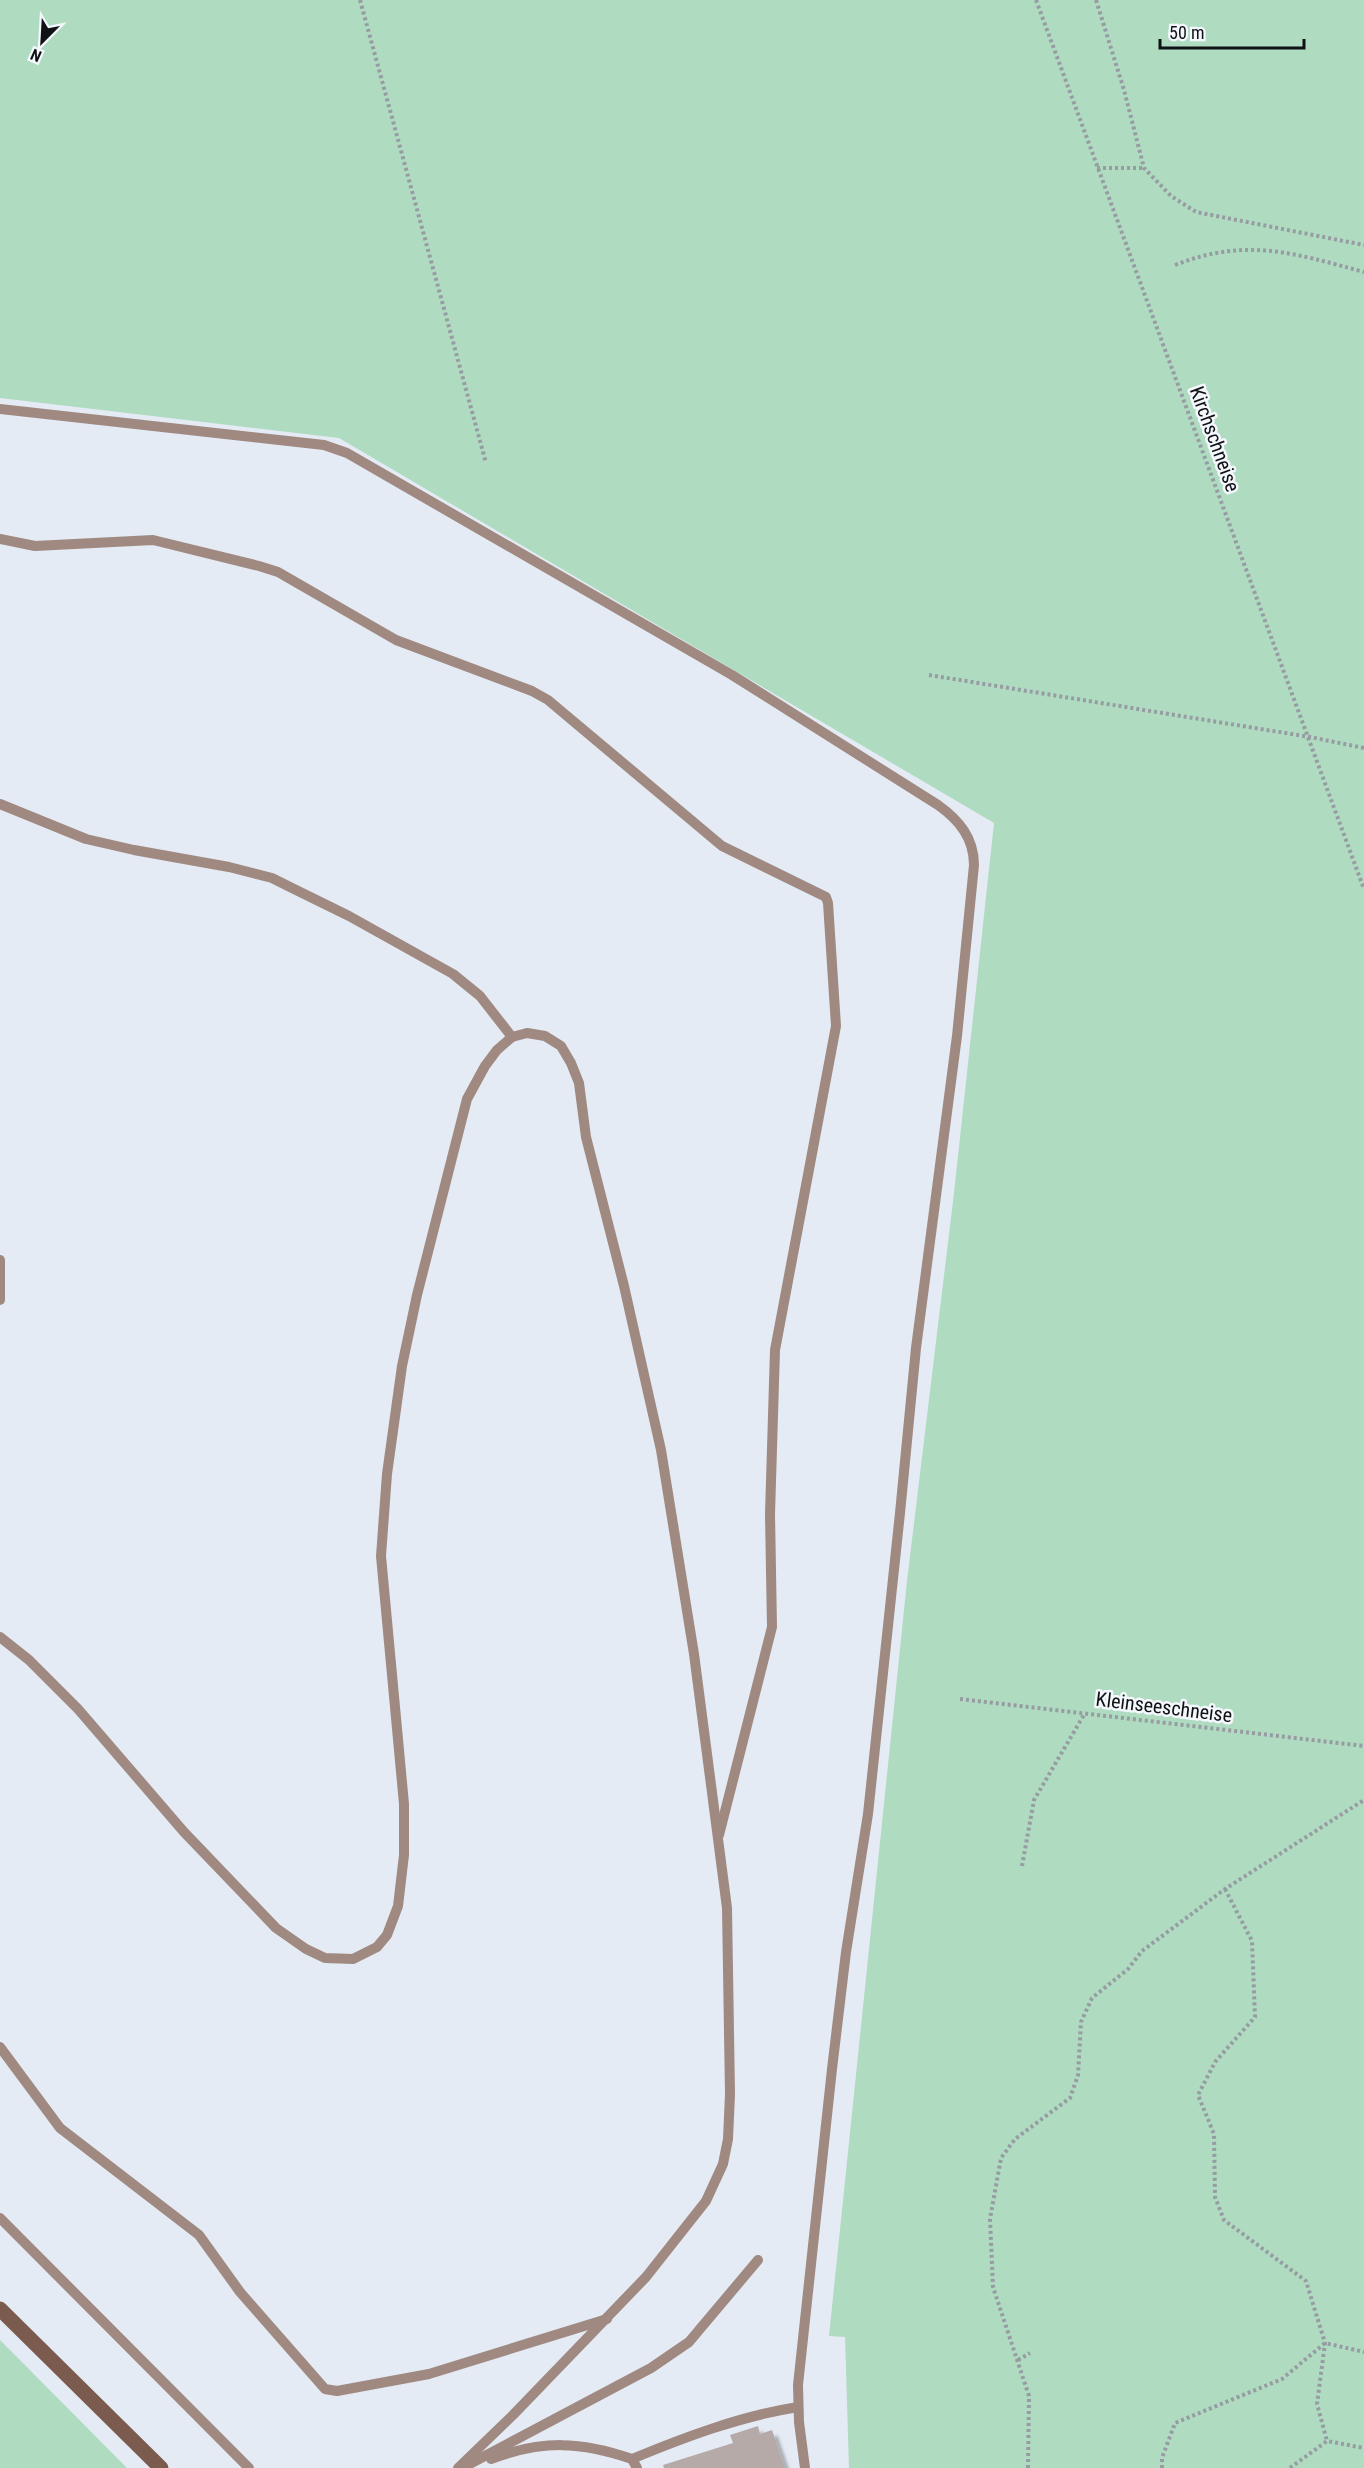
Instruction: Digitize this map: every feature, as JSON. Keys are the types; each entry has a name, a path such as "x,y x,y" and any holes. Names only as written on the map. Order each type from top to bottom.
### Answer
{"main road":[{"path":"0,2309 161,2468"}],"lane":[{"path":"0,409 324,445 347,453 742,681 938,805 958,821 971,841 974,865 957,1036 916,1348 868,1814 846,1952 833,2058 798,2407 806,2468"},
{"path":"0,539 35,546 153,540 278,572 396,640 532,691 549,700 722,846 826,897 836,1026 775,1350 770,1514 772,1627 767,1656 718,1841"},
{"path":"0,804 87,839 174,858 229,867 272,878 349,916 453,974 480,996 512,1037"},
{"path":"0,1637 55,1685 107,1740 184,1832 276,1928 306,1949 326,1958 353,1959 377,1947 387,1935 398,1906 404,1855 404,1804 381,1576 381,1535 396,1404 417,1294 467,1099 485,1066 497,1050 512,1037 527,1034 545,1036 561,1046 579,1083 586,1137 624,1286 661,1450 694,1654 726,1908 730,2094 728,2139 723,2164 706,2201 691,2222 646,2277 607,2319 462,2468"},
{"path":"0,1260 0,1300"},
{"path":"0,2048 60,2128 199,2235 240,2292 325,2389 337,2391 429,2374 607,2319"},
{"path":"0,2218 249,2468"},
{"path":"462,2468 651,2368 703,2327 758,2260"},
{"path":"462,2468 524,2448 549,2444 596,2448 635,2463 665,2445 769,2412 798,2407"}],"path":[{"path":"360,0 486,463"},
{"name":"Kirchschneise","path":"1036,0 1096,168 1310,737 1364,889"},
{"path":"1096,0 1124,90 1144,168 1171,196 1196,212 1364,245"},
{"path":"1096,168 1144,168"},
{"path":"1175,265 1198,256 1236,249 1290,252 1364,272"},
{"path":"929,675 1310,737 1364,748"},
{"name":"Kleinseeschneise","path":"960,1699 1364,1746"},
{"path":"1022,1866 1034,1800 1084,1713"},
{"path":"1028,2468 1029,2396 993,2287 990,2219 1001,2158 1015,2139 1070,2098 1078,2075 1081,2022 1092,1998 1128,1969 1142,1951 1225,1889 1364,1800"},
{"path":"1225,1889 1252,1941 1255,2017 1215,2062 1198,2095 1214,2134 1215,2197 1224,2220 1306,2281 1325,2343 1317,2404 1327,2441"},
{"path":"1325,2343 1364,2352"},
{"path":"1162,2468 1162,2458 1175,2423 1282,2379 1325,2343"},
{"path":"1018,2360 1030,2353"},
{"path":"1290,2468 1327,2441 1364,2448"}],"green space":[{"path":"0,0 1364,0 1364,2468 849,2468 845,2337 829,2336 907,1581 954,1193 994,823 339,438 0,398"},
{"path":"0,2340 127,2468 0,2468"}],"building":[{"path":"758,2426 760,2434 772,2430 785,2468 664,2468 663,2465 733,2443 730,2435"}]}
